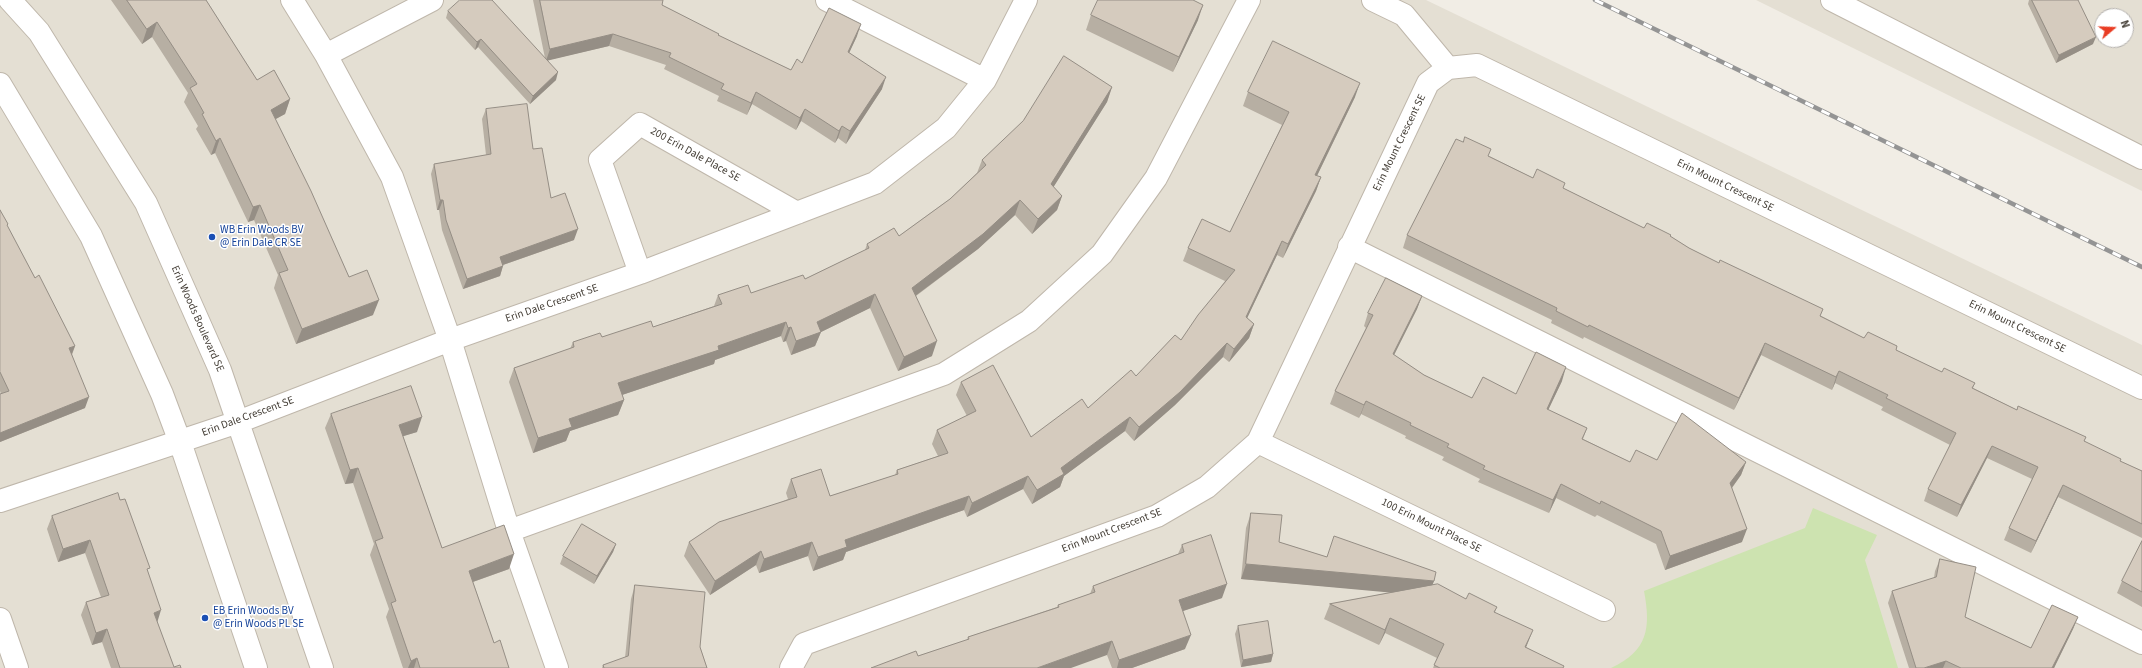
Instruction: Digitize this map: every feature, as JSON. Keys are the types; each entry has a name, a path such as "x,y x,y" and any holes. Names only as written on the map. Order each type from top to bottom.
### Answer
{"street":[{"name":"Erin Woods Boulevard SE","path":"10,0 39,32 146,203 220,370 322,668"},
{"path":"292,0 326,54 392,177 450,340 509,531 557,668"},
{"path":"326,54 432,0"},
{"path":"827,0 985,80"},
{"name":"Erin Dale Crescent SE","path":"0,501 238,422 450,340 640,273 875,183 946,128 985,80 1026,0"},
{"path":"509,531 944,374 1030,321 1102,254 1156,178 1249,0"},
{"path":"1373,0 1404,15 1448,68"},
{"path":"1832,0 2142,158"},
{"name":"Erin Mount Crescent SE","path":"791,668 804,644 1157,516 1207,487 1258,442 1349,247 1428,83 1448,68 1477,65 2142,388"},
{"path":"0,84 91,236 162,394 180,442 256,668"},
{"name":"200 Erin Dale Place SE","path":"640,273 600,160 640,124 797,213"},
{"path":"1349,247 2142,643"},
{"name":"100 Erin Mount Place SE","path":"1258,442 1604,610"},
{"path":"0,619 17,668"}],"shaded area":[{"path":"0,0 1426,0 2142,345 2142,668 0,668"},
{"path":"1756,0 2142,0 2142,191"}],"green space":[{"path":"1813,508 1877,535 1865,560 1898,668 1611,668 1633,654 1640,646 1644,637 1647,616 1644,591 1805,528"}],"building":[{"path":"127,0 206,0 257,80 274,70 290,99 271,110 311,191 349,277 367,270 379,300 302,329 279,273 288,270 260,205 253,207 220,138 216,141 202,114 204,113 190,88 197,84 157,22 147,29"},
{"path":"460,0 492,0 558,72 533,96 481,39 477,42 448,11"},
{"path":"540,0 663,0 662,5 719,34 718,35 791,70 797,59 802,63 829,8 861,24 848,52 886,77 850,131 842,126 839,131 805,109 800,118 756,92 751,103 721,89 724,84 669,57 671,53 613,34 550,49"},
{"path":"1098,0 1193,0 1203,5 1179,57 1091,15"},
{"path":"2032,0 2078,0 2094,33 2094,38 2059,55"},
{"path":"1273,41 1360,83 1315,175 1321,177 1288,244 1282,241 1246,317 1254,324 1234,349 1227,343 1180,392 1139,427 1130,417 1061,468 1064,474 1037,490 1028,476 972,503 969,496 845,540 847,547 818,557 812,542 764,559 761,551 715,581 689,542 719,522 797,497 791,479 821,469 830,496 898,474 897,470 948,453 937,430 976,411 961,382 993,365 1031,437 1082,399 1088,408 1131,370 1136,376 1175,335 1181,340 1198,315 1235,270 1188,248 1202,219 1230,232 1289,112 1248,92"},
{"path":"1064,56 1112,87 1051,184 1062,196 1038,219 1020,200 983,234 912,288 937,341 904,357 875,294 817,322 821,332 796,341 791,327 788,328 786,322 718,346 719,350 618,383 624,400 569,419 572,427 538,438 514,368 574,347 573,342 600,333 602,337 651,321 653,327 722,304 718,295 748,285 751,293 803,275 805,279 869,248 867,244 894,228 899,236 950,199 986,165 982,160 1023,121"},
{"path":"527,104 533,149 542,148 551,198 565,193 578,229 500,257 503,266 467,279 446,220 443,200 440,200 434,164 491,154 486,109"},
{"path":"1465,137 1491,149 1488,156 1533,178 1537,169 1565,183 1563,188 1644,228 1647,223 1671,235 1670,236 1689,248 1719,263 1720,260 1823,309 1820,316 1864,338 1868,332 1897,346 1896,350 1942,372 1944,368 1975,383 1972,388 2017,410 2018,406 2086,437 2084,441 2121,459 2120,461 2142,471 2142,524 2063,485 2036,541 2009,528 2038,467 1992,446 1961,505 1928,489 1956,433 1886,398 1888,395 1839,371 1836,377 1765,343 1739,398 1589,325 1588,327 1556,311 1557,308 1407,235 1456,139 1463,142"},
{"path":"0,210 35,278 39,275 75,346 69,348 89,397 0,433 0,394 9,391 0,372"},
{"path":"1386,278 1422,296 1393,354 1424,375 1472,398 1483,377 1516,394 1536,352 1566,367 1547,409 1587,428 1582,439 1630,462 1636,450 1657,460 1682,413 1746,462 1730,483 1747,529 1670,556 1661,531 1601,501 1600,504 1561,484 1553,500 1483,469 1485,466 1447,447 1449,444 1410,425 1411,423 1366,401 1364,405 1335,391 1373,315 1368,313"},
{"path":"411,386 422,417 399,425 442,548 504,525 514,554 469,571 494,643 500,640 509,668 420,668 417,658 411,661 391,603 396,601 375,541 383,538 358,468 350,470 331,414"},
{"path":"118,493 120,500 125,499 150,568 147,569 161,610 154,613 174,667 180,665 181,668 120,668 107,629 96,633 86,602 109,595 90,540 63,549 52,516"},
{"path":"1251,513 1282,515 1279,542 1327,557 1334,536 1436,572 1434,581 1246,564"},
{"path":"582,524 616,544 597,576 563,556"},
{"path":"1211,535 1227,584 1179,600 1191,635 1119,660 1112,641 1037,668 871,668 916,651 918,656 969,639 968,637 1059,607 1058,605 1095,592 1093,586 1184,552 1182,545"},
{"path":"2142,541 2142,592 2122,581"},
{"path":"1940,559 1976,567 1965,617 2031,648 2052,605 2078,617 2052,668 1961,668 1946,661 1924,668 1916,668 1892,591 1936,577"},
{"path":"1438,584 1466,599 1469,593 1497,607 1494,612 1533,630 1525,647 1564,666 1563,668 1440,668 1434,665 1444,644 1390,618 1385,630 1330,604"},
{"path":"635,585 705,592 700,647 707,668 604,668 603,665 628,656"},
{"path":"1268,621 1273,654 1243,660 1238,626"}],"railway":[{"path":"1595,0 2142,267"}],"place":[{"name":"WB Erin Woods BV @ Erin Dale CR SE","path":"212,237"},
{"name":"EB Erin Woods BV @ Erin Woods PL SE","path":"205,618"}]}
